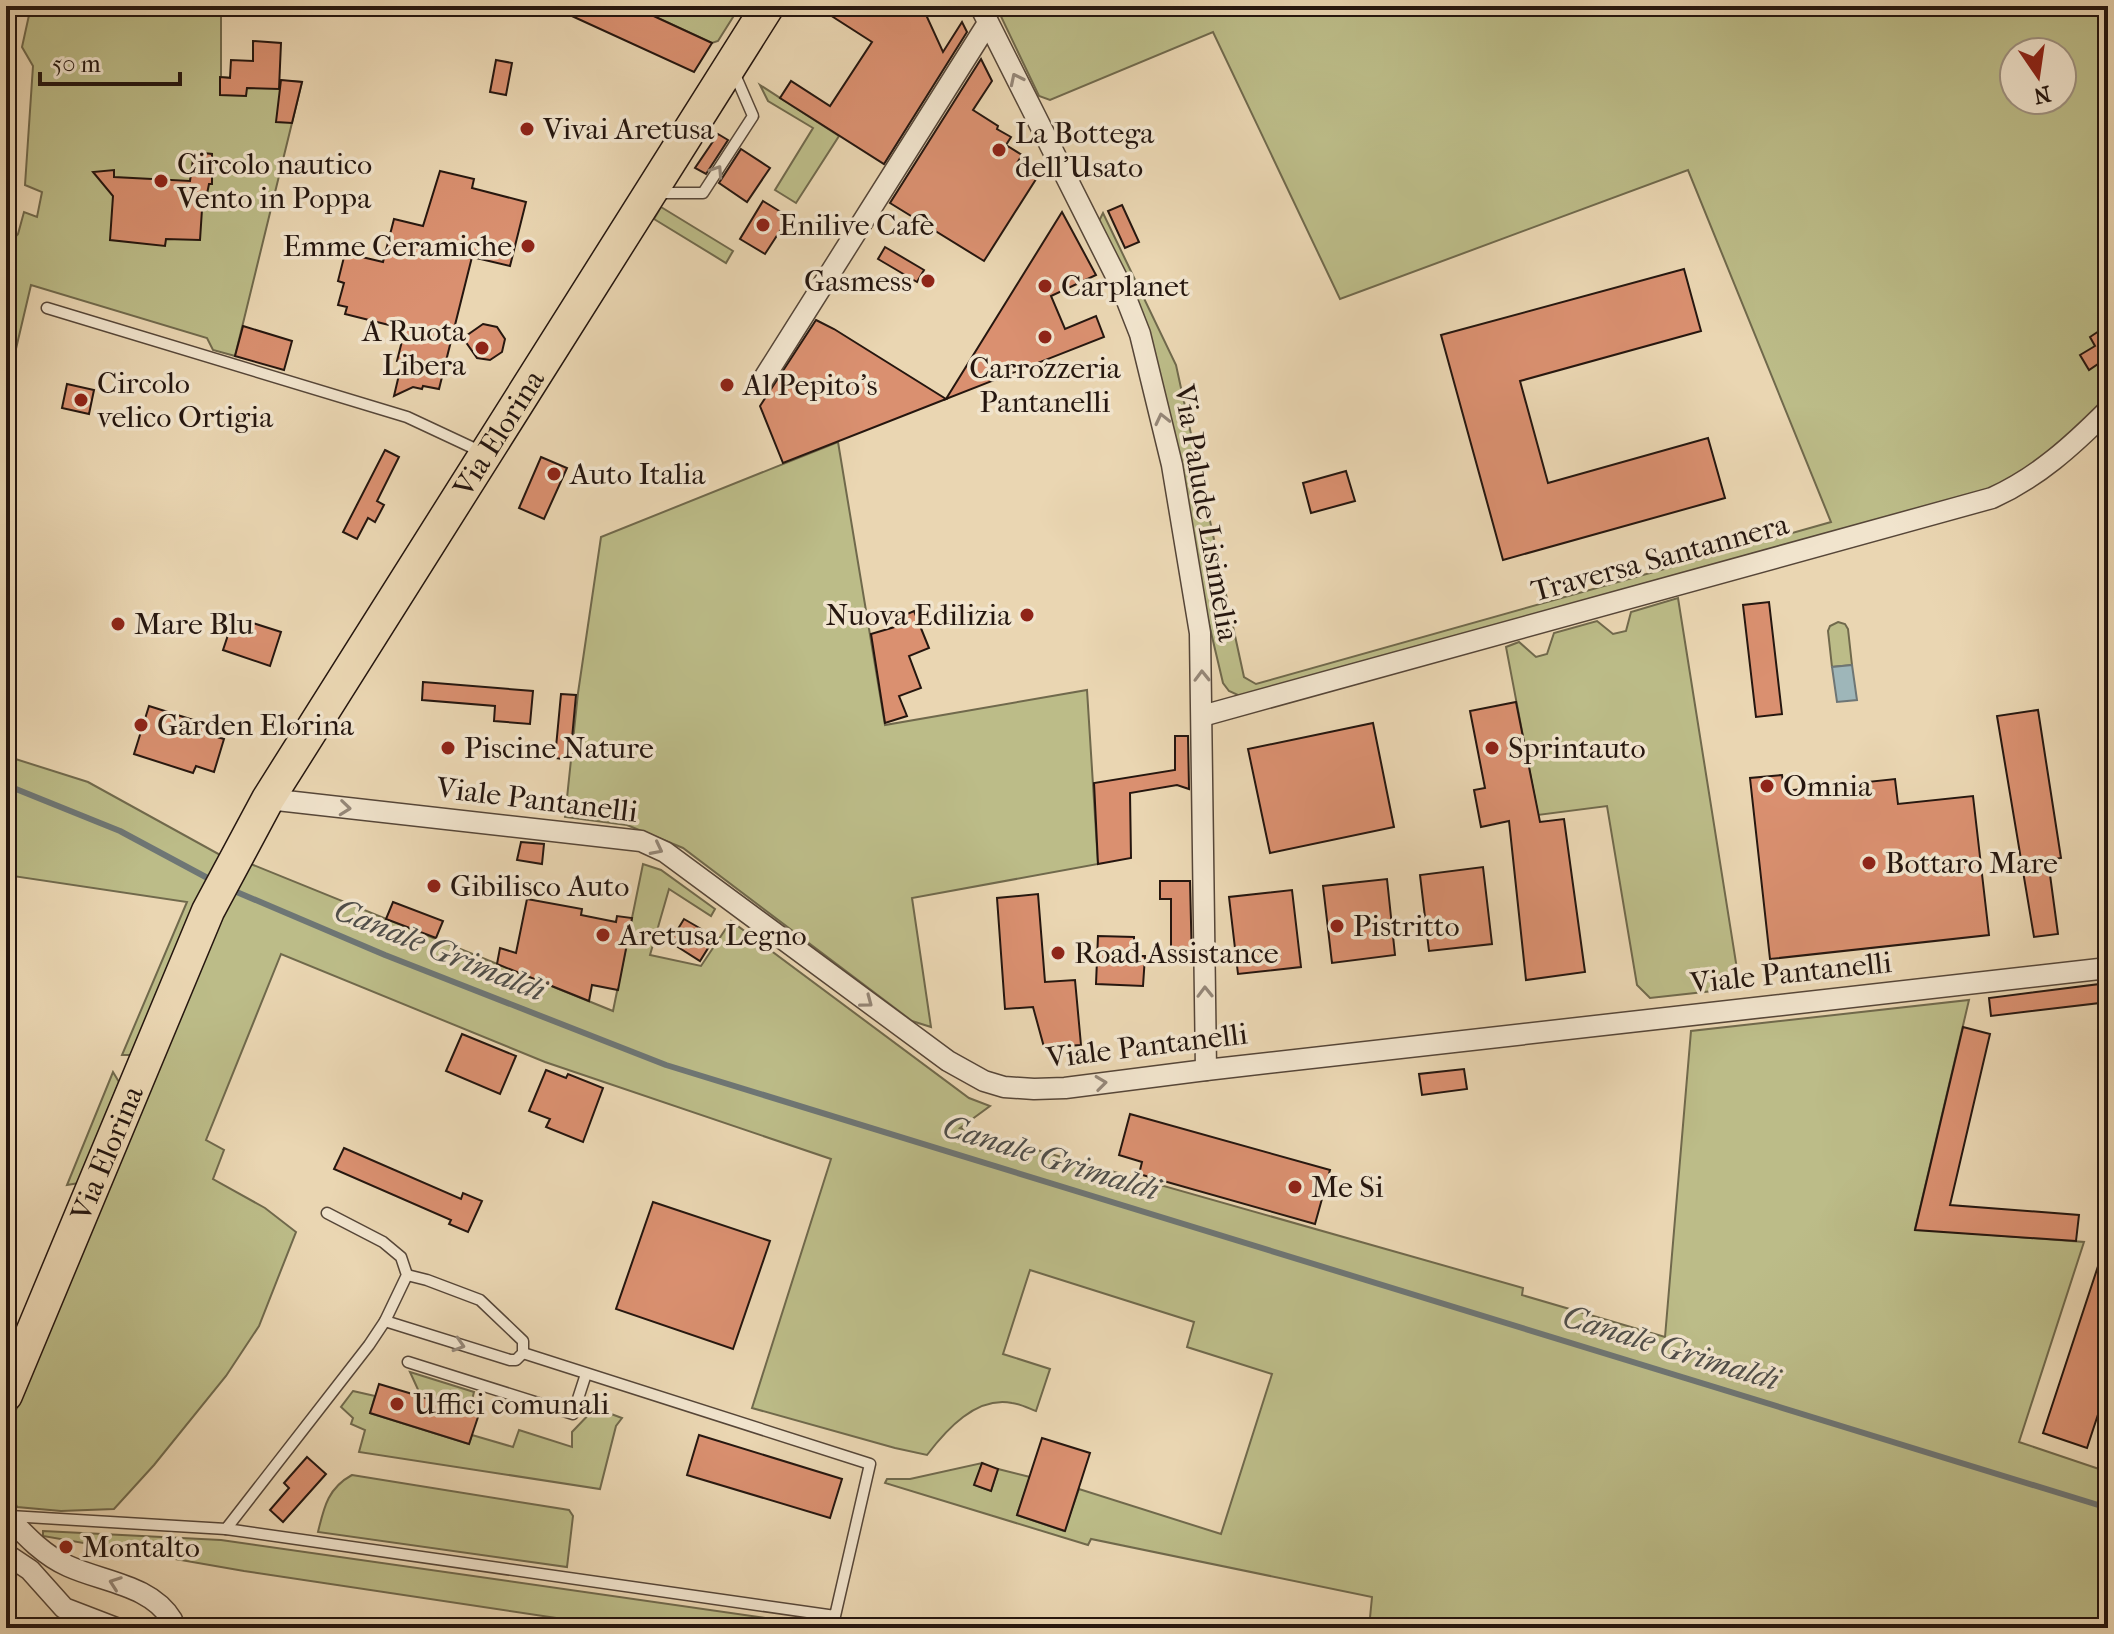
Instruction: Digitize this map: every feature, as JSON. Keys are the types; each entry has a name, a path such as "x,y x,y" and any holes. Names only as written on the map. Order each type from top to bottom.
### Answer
{"main road":[{"name":"Via Elorina","path":"6,1395 208,911 233,861 268,799 768,6"}],"street":[{"path":"759,386 984,14"},
{"name":"Via Palude Lisimelia","path":"984,14 1122,288 1140,334 1172,465 1200,633 1206,1070"},
{"name":"Traversa Santannera","path":"1202,716 1992,498 2044,469 2072,447 2108,410"},
{"name":"Viale Pantanelli","path":"268,799 641,841 665,852 948,1061 984,1081 1004,1087 1065,1088 2108,968"},
{"path":"9,1522 30,1541 66,1565 149,1596 164,1607 172,1620 169,1628"},
{"path":"6,1554 30,1570 64,1608 116,1628"}],"lane":[{"path":"650,193 703,193 753,116 731,65"},
{"path":"47,308 407,417 485,454"},
{"path":"226,1529 385,1321 407,1275 401,1257 383,1242 327,1213"},
{"path":"385,1321 510,1360 516,1360 523,1353 523,1341 480,1300 407,1275"},
{"path":"9,1522 43,1520 226,1529 835,1616 870,1464 523,1353"},
{"path":"408,1362 573,1414 586,1374"},
{"path":"9,1522 43,1520"}],"green space":[{"name":"Circolo nautico Vento in Poppa","path":"31,6 221,6 221,77 302,82 235,356 213,350 207,338 31,285 15,353 6,351 6,247 18,234 24,212 37,217 42,192 25,185 33,66 22,47"},
{"path":"632,6 740,6 718,41 712,43"},
{"path":"996,6 2108,6 2108,399 2031,467 1987,491 1240,696 1229,691 1223,683 1190,522 1098,223 1103,213 1176,365 1244,677 1256,684 1831,522 1688,170 1340,299 1213,32 1050,100 1039,96"},
{"path":"760,85 839,136 796,203 775,190 813,128 768,101"},
{"path":"661,207 733,251 726,263 654,219"},
{"path":"838,442 885,725 1087,690 1098,864 912,898 931,1027 912,1021 683,848 627,825 565,817 578,693 601,537"},
{"path":"1678,598 1740,988 1650,998 1637,985 1607,806 1538,815 1506,647 1519,642 1536,657 1547,654 1554,633 1597,621 1613,634 1626,631 1631,612"},
{"path":"1838,622 1848,629 1852,665 1832,667 1828,631"},
{"path":"6,756 88,782 222,856 246,862 613,1011 643,864 661,870 715,909 711,916 669,889 650,955 701,966 731,921 969,1098 990,1106 960,1128 1523,1288 1522,1295 1665,1337 1691,1031 1969,1000 1915,1229 2084,1242 2019,1442 2108,1472 2108,1628 1369,1628 1372,1597 1091,1539 1088,1545 885,1483 887,1479 910,1479 982,1463 975,1485 991,1491 998,1469 1030,1477 1017,1515 1064,1531 1079,1489 1221,1534 1272,1374 1187,1347 1194,1322 1030,1270 1003,1354 1050,1369 1036,1411 1012,1403 986,1405 963,1417 927,1455 752,1408 831,1159 545,1062 281,954 206,1140 224,1150 213,1179 265,1208 296,1232 259,1326 226,1376 114,1509 61,1511 17,1507 6,1481 6,1435 132,1122 132,1055 122,1055 187,902 6,875"},
{"path":"113,1072 119,1082 79,1183 67,1185"},
{"path":"410,1372 474,1392 470,1408 420,1394"},
{"path":"353,1391 375,1396 370,1413 469,1444 472,1435 513,1447 519,1430 572,1447 572,1432 595,1408 622,1418 616,1426 600,1489 359,1452 365,1430 351,1424 353,1418 341,1407"},
{"path":"352,1475 569,1510 573,1516 567,1567 318,1532 332,1492"},
{"path":"43,1531 221,1540 836,1628 623,1628 244,1571 43,1536"}],"water":[{"path":"1852,665 1857,700 1837,702 1832,667"}],"building":[{"path":"550,6 632,6 712,43 694,72"},
{"path":"816,6 922,6 943,52 962,22 967,32 884,164 780,98 791,81 830,106 872,42"},
{"path":"253,41 281,43 279,89 247,88 246,96 220,95 220,77 230,78 231,60 253,61"},
{"path":"981,59 992,81 973,110 1011,137 1006,145 1022,155 1017,163 1038,176 984,261 890,203"},
{"path":"496,60 512,63 506,95 490,92"},
{"path":"281,80 302,82 292,123 276,122"},
{"path":"718,134 728,140 706,174 695,168"},
{"path":"741,149 770,168 747,202 719,183"},
{"path":"194,152 212,154 212,184 209,184 207,194 203,194 200,240 166,239 165,246 110,240 113,196 93,172 114,170 114,177 190,181"},
{"path":"440,171 474,179 472,188 526,202 510,266 472,257 439,389 413,387 394,396 402,362 397,361 405,329 345,314 347,307 338,305 344,283 338,281 345,253 383,262 394,219 423,226"},
{"path":"763,201 789,217 765,254 740,239"},
{"path":"1122,205 1139,242 1125,248 1108,211"},
{"path":"1062,212 1096,275 1051,296 1065,329 1096,316 1104,337 946,399"},
{"path":"885,247 924,270 917,282 878,259"},
{"path":"1684,269 1701,331 1520,381 1548,483 1708,438 1725,498 1503,560 1441,335"},
{"path":"816,320 946,399 783,463 760,406"},
{"path":"483,324 497,327 505,339 502,352 490,360 477,358 463,338"},
{"path":"2108,325 2108,367 2104,360 2089,370 2080,355 2095,346 2090,337"},
{"path":"243,326 292,341 284,370 235,356"},
{"path":"67,384 94,390 89,414 62,408"},
{"path":"385,450 399,457 377,501 384,505 375,522 368,518 357,539 343,532"},
{"path":"541,457 567,468 544,519 519,508"},
{"path":"1346,471 1355,501 1311,513 1303,483"},
{"path":"1769,602 1782,714 1756,717 1743,605"},
{"path":"914,611 929,648 909,656 921,688 899,696 907,716 885,723 871,634 898,626 896,619"},
{"path":"234,617 281,632 270,666 223,650"},
{"path":"423,682 533,691 530,724 494,721 495,706 422,700"},
{"path":"561,694 576,695 570,760 555,758"},
{"path":"1516,702 1540,822 1564,819 1585,972 1526,980 1509,821 1481,827 1474,790 1485,788 1470,711"},
{"path":"149,706 209,725 206,734 224,739 214,772 196,766 193,773 134,754"},
{"path":"2038,710 2061,858 2048,860 2058,934 2034,937 1997,716"},
{"path":"1373,723 1394,827 1270,853 1248,749"},
{"path":"1175,736 1188,736 1189,789 1177,785 1130,793 1131,858 1098,864 1094,783 1175,770"},
{"path":"1782,775 1784,791 1895,779 1898,804 1973,796 1989,935 1770,959 1750,778"},
{"path":"521,842 544,844 542,864 517,860"},
{"path":"1483,867 1492,944 1429,951 1420,875"},
{"path":"1387,879 1395,955 1332,963 1323,886"},
{"path":"1160,881 1190,881 1192,963 1171,963 1171,899 1160,899"},
{"path":"1292,890 1301,967 1238,974 1229,897"},
{"path":"1038,894 1045,982 1075,980 1081,1045 1066,1046 1065,1043 1044,1047 1033,1007 1005,1009 997,898"},
{"path":"527,899 582,909 581,915 616,922 617,916 632,918 618,990 592,985 589,1001 497,964 500,948 516,953"},
{"path":"393,902 443,921 436,938 386,919"},
{"path":"684,919 715,937 700,961 670,942"},
{"path":"1098,936 1134,937 1134,956 1145,956 1143,986 1096,984"},
{"path":"2108,983 2108,1002 1991,1016 1989,998"},
{"path":"1963,1027 1990,1034 1950,1205 2079,1215 2076,1241 1915,1230"},
{"path":"462,1034 516,1056 500,1094 446,1071"},
{"path":"1464,1069 1467,1089 1422,1095 1419,1074"},
{"path":"546,1070 566,1078 568,1074 603,1088 583,1142 546,1127 550,1119 529,1111"},
{"path":"1130,1114 1330,1170 1315,1224 1139,1174 1142,1162 1119,1155"},
{"path":"344,1148 461,1199 463,1193 482,1201 468,1232 449,1224 451,1220 334,1169"},
{"path":"653,1202 770,1241 733,1349 616,1309"},
{"path":"2105,1245 2108,1246 2108,1384 2087,1448 2043,1433"},
{"path":"379,1384 479,1414 469,1444 370,1413"},
{"path":"699,1435 842,1479 830,1518 687,1475"},
{"path":"1042,1438 1090,1453 1065,1531 1017,1515"},
{"path":"307,1457 326,1474 283,1522 270,1510 289,1488 284,1483"},
{"path":"982,1463 998,1469 991,1491 974,1485"}],"waterway":[{"name":"Canale Grimaldi","path":"6,785 120,831 215,882"},
{"name":"Canale Grimaldi","path":"232,890 385,955 666,1065 2108,1508"}],"place":[{"name":"Vivai Aretusa","path":"527,129"},
{"name":"La Bottega dell'Usato","path":"999,150"},
{"name":"Circolo nautico Vento in Poppa","path":"161,181"},
{"name":"Enilive Cafè","path":"763,225"},
{"name":"Emme Ceramiche","path":"528,246"},
{"name":"Gasmess","path":"928,281"},
{"name":"Carplanet","path":"1045,286"},
{"name":"Carrozzeria Pantanelli","path":"1045,337"},
{"name":"A Ruota Libera","path":"482,348"},
{"name":"Al Pepito's","path":"727,385"},
{"name":"Circolo velico Ortigia","path":"81,400"},
{"name":"Auto Italia","path":"554,474"},
{"name":"Nuova Edilizia","path":"1027,615"},
{"name":"Mare Blu","path":"118,624"},
{"name":"Garden Elorina","path":"141,725"},
{"name":"Piscine Nature","path":"448,748"},
{"name":"Sprintauto","path":"1492,748"},
{"name":"Omnia","path":"1767,786"},
{"name":"Bottaro Mare","path":"1869,863"},
{"name":"Gibilisco Auto","path":"434,886"},
{"name":"Pistritto","path":"1337,926"},
{"name":"Aretusa Legno","path":"603,935"},
{"name":"Road Assistance","path":"1058,953"},
{"name":"Me Si","path":"1295,1187"},
{"name":"Uffici comunali","path":"397,1404"},
{"name":"Montalto","path":"66,1547"}]}
